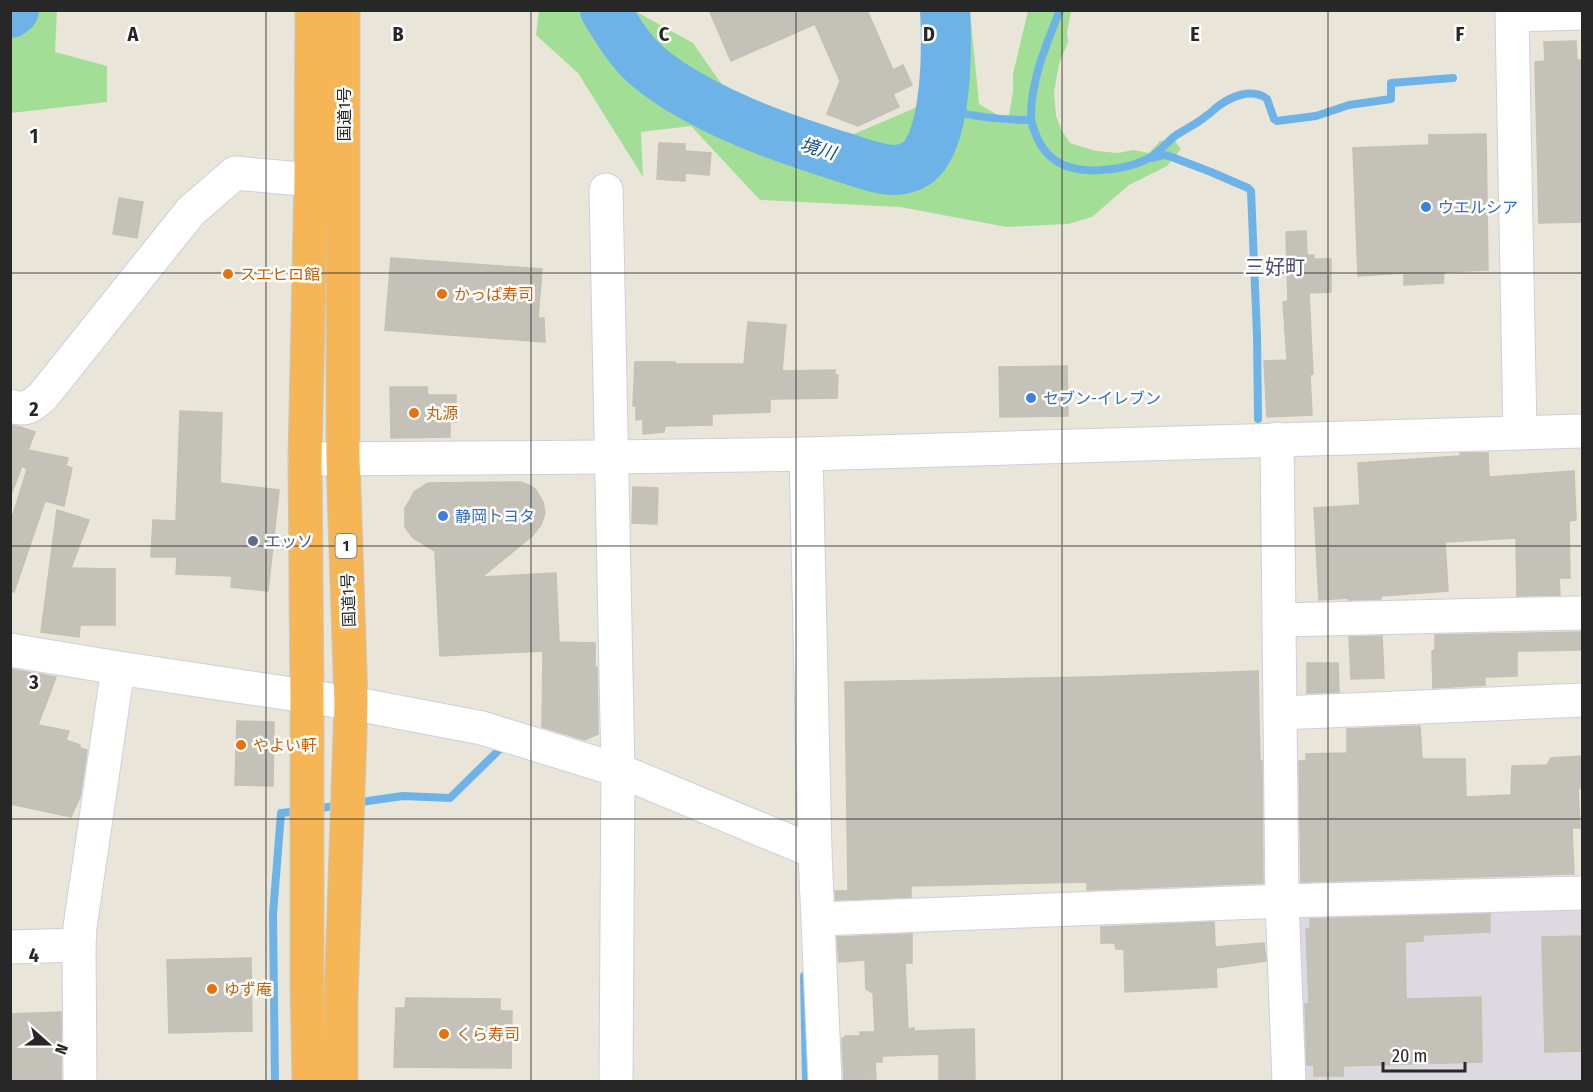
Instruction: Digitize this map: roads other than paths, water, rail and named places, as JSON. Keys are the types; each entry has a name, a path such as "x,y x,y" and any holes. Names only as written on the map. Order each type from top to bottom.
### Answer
{"highway":[{"name":"国道1号","path":"309,1082 305,459 312,10"},
{"name":"国道1号","path":"341,1082 341,999 351,703 344,458 344,10"}],"street":[{"path":"1520,433 1512,15 1582,13"},
{"path":"10,406 19,408 32,406 44,396 191,211 235,173 311,180"},
{"path":"606,190 618,770 616,1082"},
{"path":"305,459 806,454 1582,431"},
{"path":"1277,439 1282,901 1288,1082"},
{"path":"806,454 815,852 825,1082"},
{"path":"1278,620 1582,613"},
{"path":"10,650 351,703 482,728 618,770 815,852"},
{"path":"80,1082 79,945 118,668"},
{"path":"1280,712 1582,700"},
{"path":"819,919 1282,901 1582,893"},
{"path":"10,948 79,945"}],"waterway":[{"name":"境川","path":"10,13 14,10"},
{"name":"境川","path":"605,10 634,53 651,69 712,107 786,138 868,165 895,170 917,163 927,152 935,135 940,114 945,68 945,10"},
{"path":"941,108 963,114 1031,120 1036,78 1060,10"},
{"path":"1031,120 1042,146 1057,161 1083,170 1112,169 1151,157 1175,136 1199,122 1222,103 1241,95 1255,94 1267,99 1274,119 1277,121 1316,116 1349,105 1391,99 1391,83 1453,78"},
{"path":"1151,158 1169,156 1251,191 1258,419"},
{"path":"354,803 403,796 450,798 502,747 506,748"},
{"path":"313,809 342,805"},
{"path":"275,1082 273,914 281,813 300,811"},
{"path":"804,976 806,1082"}],"place":[{"name":"ウエルシア","path":"1426,207"},
{"name":"スエヒロ館","path":"228,274"},
{"name":"かっぱ寿司","path":"442,294"},
{"name":"セブン-イレブン","path":"1031,398"},
{"name":"丸源","path":"414,413"},
{"name":"静岡トヨタ","path":"443,516"},
{"name":"エッソ","path":"253,541"},
{"name":"やよい軒","path":"241,745"},
{"name":"ゆず庵","path":"212,989"},
{"name":"くら寿司","path":"444,1034"}],"district":[{"name":"三好町","path":"1275,267"}]}
